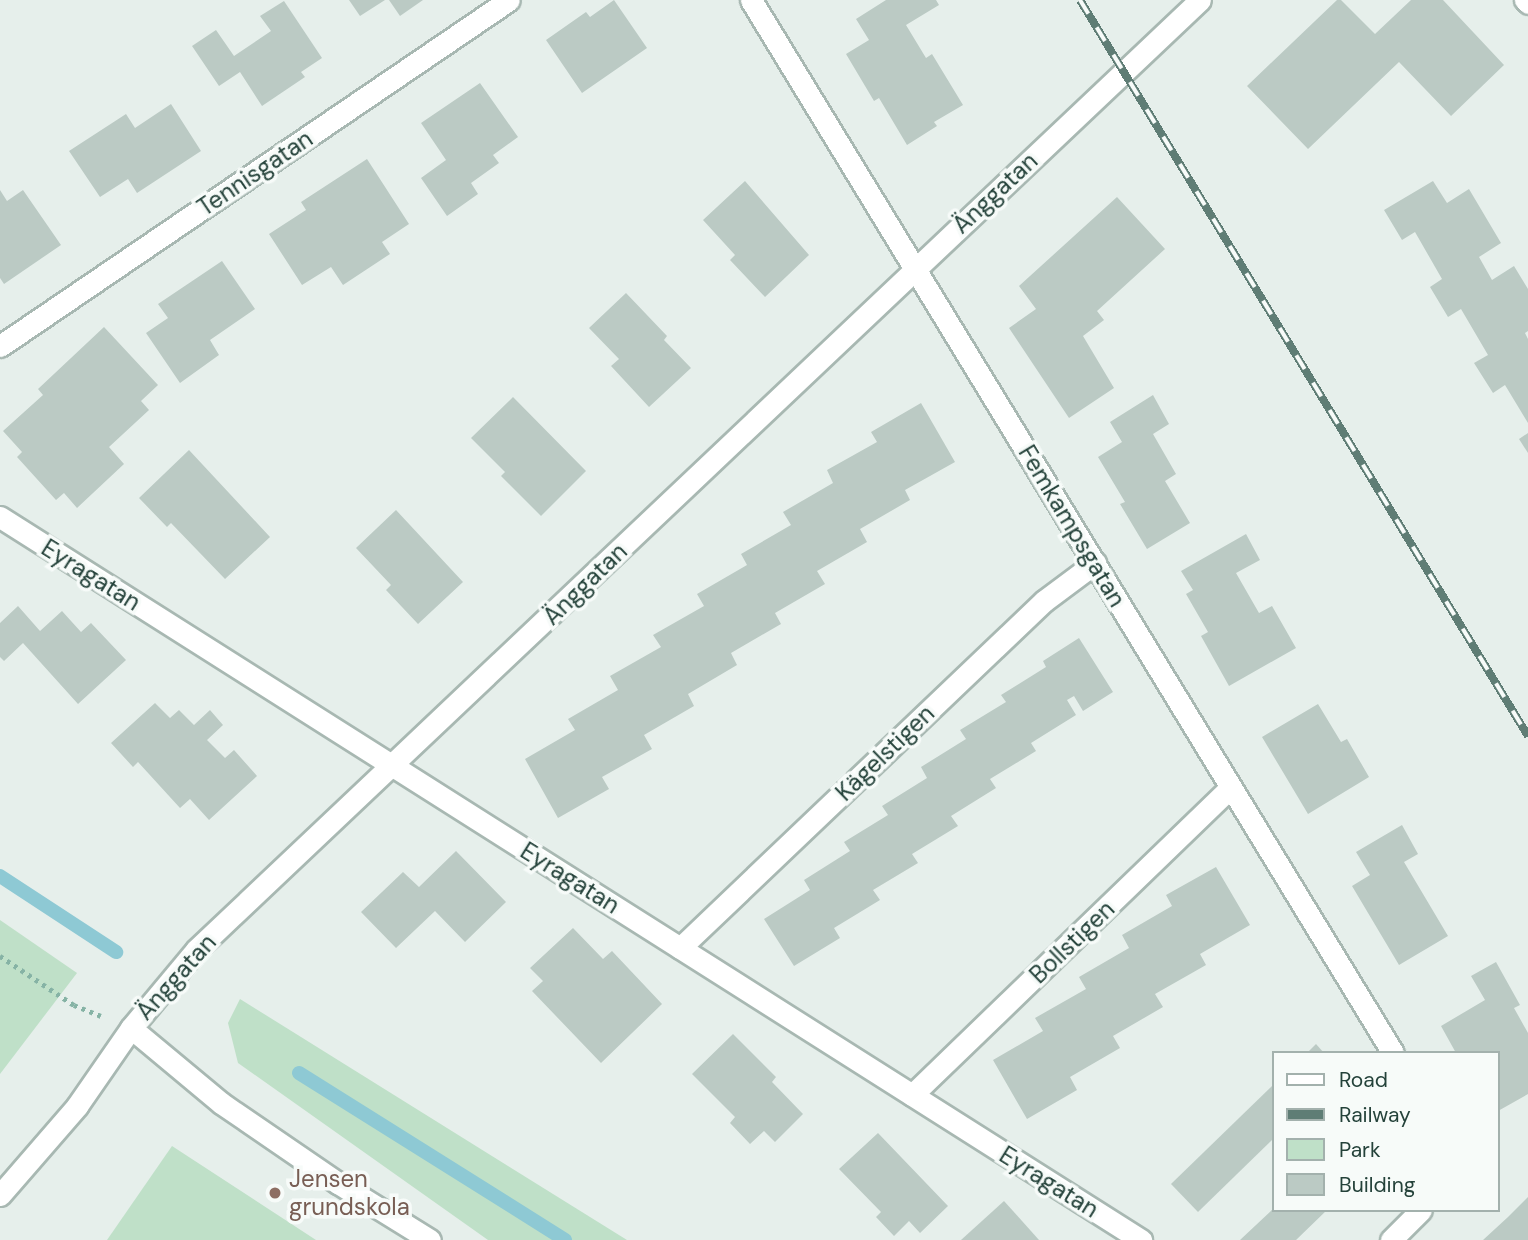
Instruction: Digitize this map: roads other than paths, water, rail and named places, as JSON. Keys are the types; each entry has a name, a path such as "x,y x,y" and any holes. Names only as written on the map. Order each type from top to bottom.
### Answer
{"street":[{"name":"Tennisgatan","path":"0,346 509,0"},
{"name":"Femkampsgatan","path":"751,0 1392,1051"},
{"name":"Änggatan","path":"0,1195 76,1106 131,1028 196,950 1200,0"},
{"name":"Eyragatan","path":"0,517 1141,1240"},
{"name":"Kägelstigen","path":"681,948 1044,601 1095,563"},
{"name":"Bollstigen","path":"912,1095 1231,788"},
{"path":"131,1028 220,1103 338,1183 430,1240"},
{"path":"1391,1240 1419,1212"}],"waterway":[{"path":"0,876 116,952"},
{"path":"299,1073 565,1240"}],"railway":[{"path":"1080,0 1528,736"}],"place":[{"name":"Jensen grundskola","path":"275,1193"}]}
